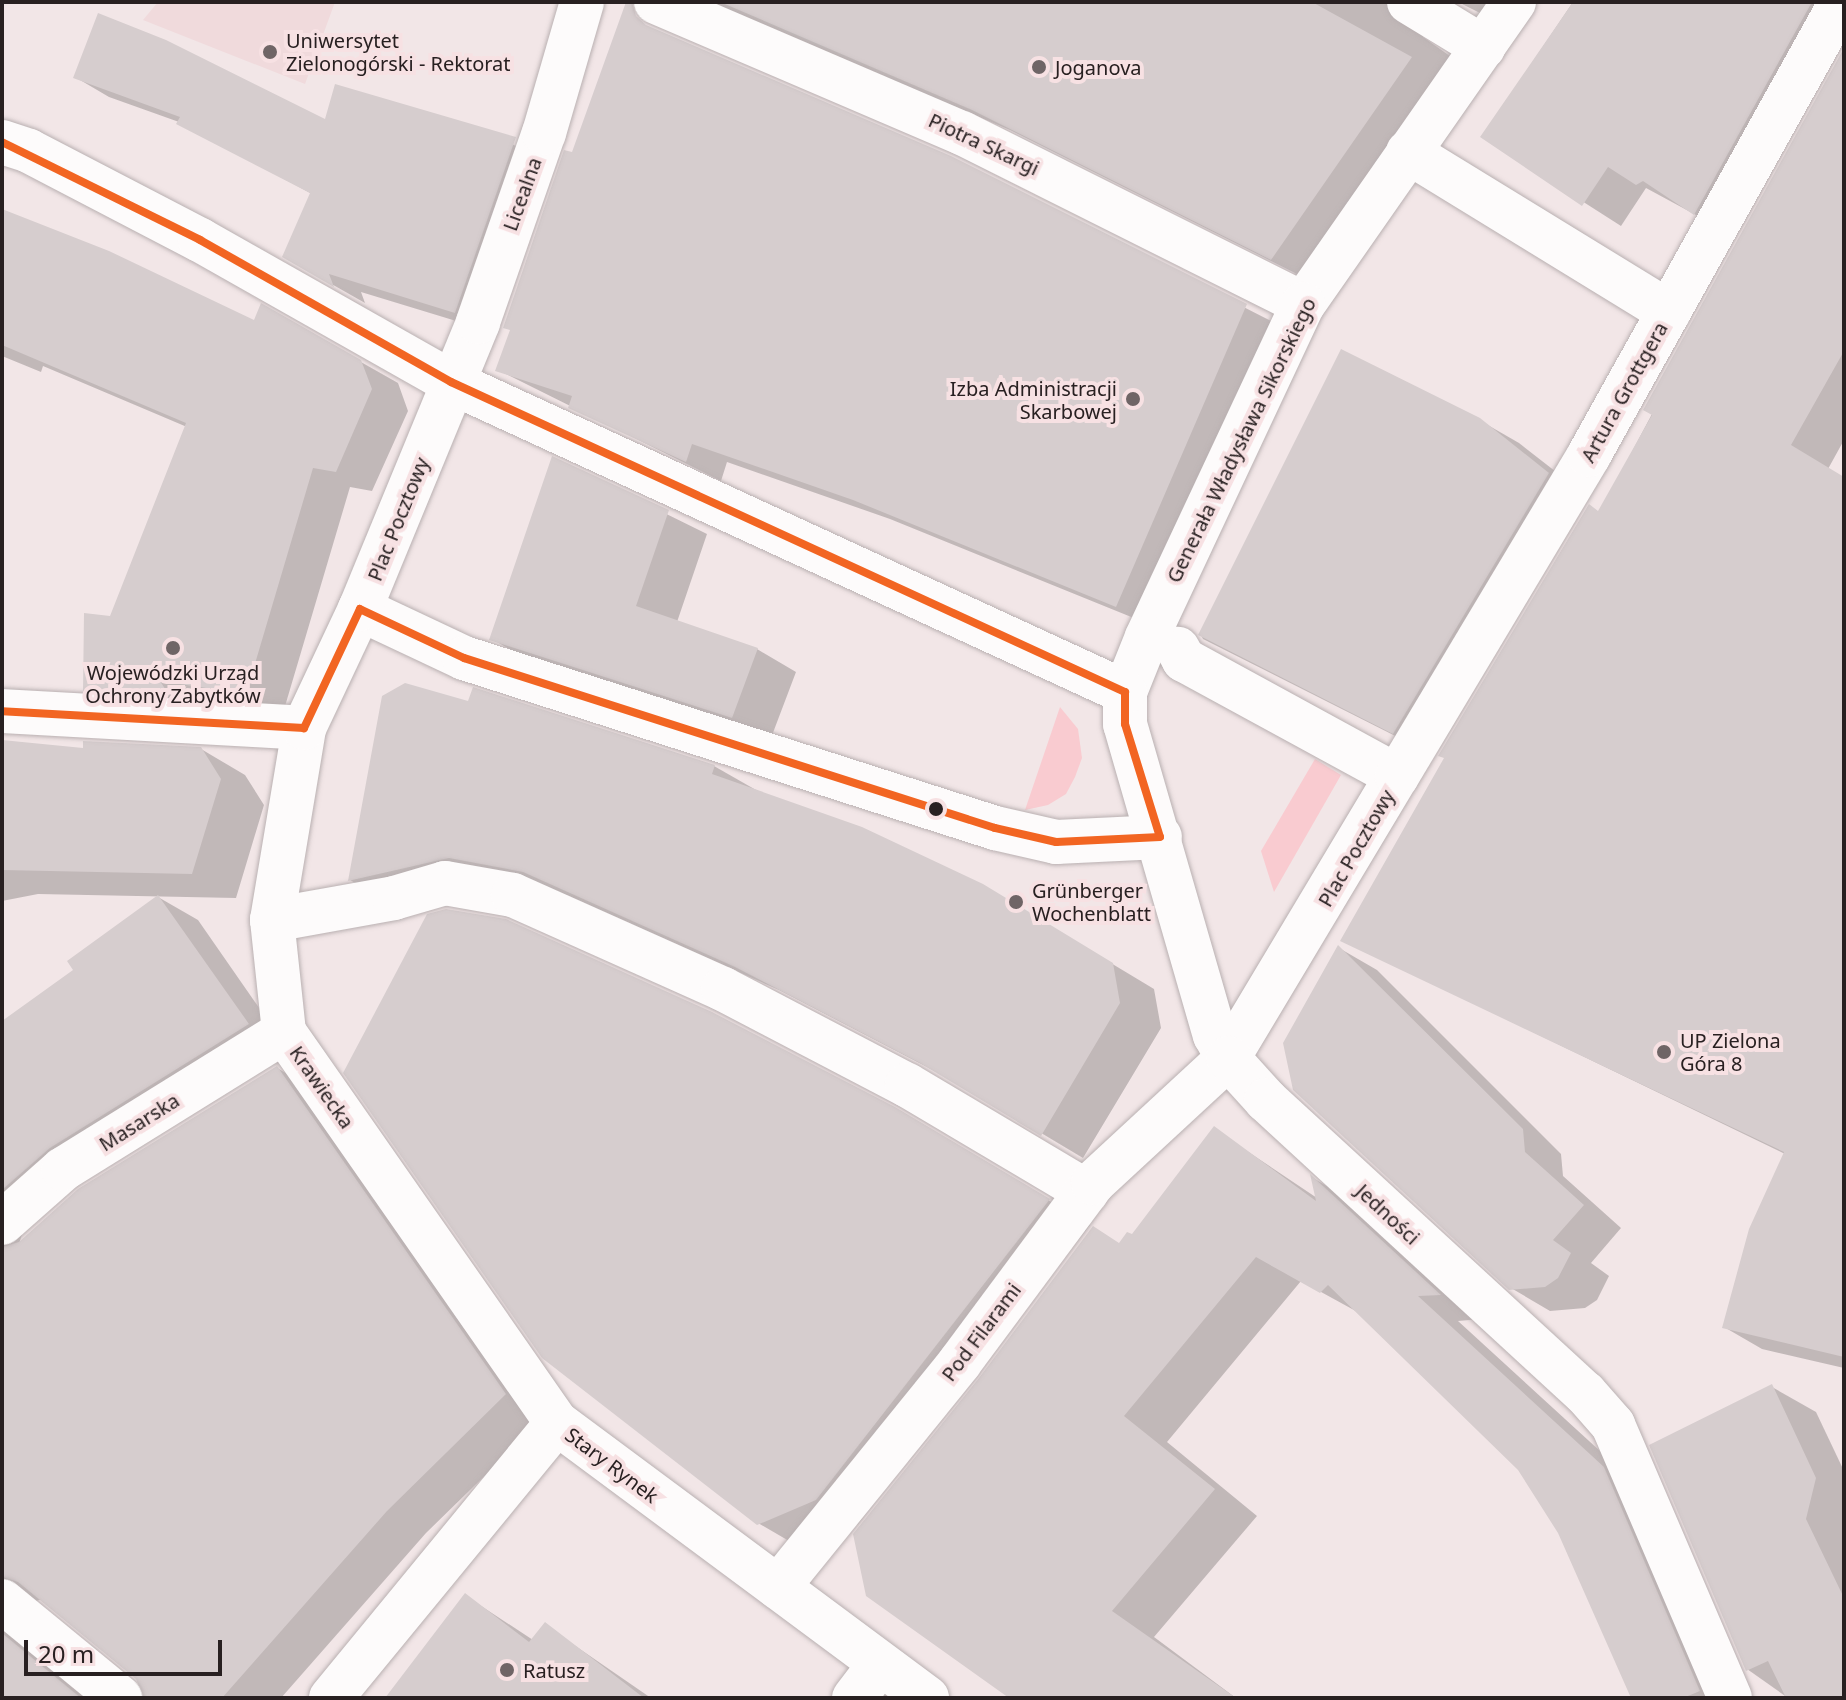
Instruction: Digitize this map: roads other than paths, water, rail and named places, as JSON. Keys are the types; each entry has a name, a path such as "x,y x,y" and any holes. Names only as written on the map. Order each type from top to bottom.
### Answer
{"street":[{"name":"Licealna","path":"451,382 519,207 582,2"},
{"name":"Piotra Skargi","path":"656,2 962,133 1303,304"},
{"path":"1409,2 1483,47"},
{"name":"Generała Władysława Sikorskiego","path":"1125,692 1303,304 1514,2"},
{"name":"Artura Grottgera","path":"1397,776 1672,306 1841,2"},
{"path":"2,142 29,151 200,240 451,382 1125,692"},
{"path":"1408,152 1672,306"},
{"name":"Plac Pocztowy","path":"360,609 451,382"},
{"path":"360,609 464,658 995,828 1056,842 1160,837"},
{"name":"Krawiecka","path":"360,609 304,728 272,920 284,1032 557,1423"},
{"name":"Plac Pocztowy","path":"1178,649 1184,660 1397,776 1228,1058"},
{"name":"Jedności","path":"1125,692 1125,724 1215,1035 1228,1058 1266,1100 1585,1393 1613,1425 1730,1698"},
{"path":"2,711 304,728"},
{"path":"272,920 394,898 445,883 513,895 736,996 907,1085 1087,1192"},
{"name":"Masarska","path":"2,1223 63,1169 284,1032"},
{"name":"Pod Filarami","path":"778,1587 960,1362 1087,1192 1228,1058"},
{"name":"Stary Rynek","path":"331,1698 557,1423 927,1698"},
{"path":"2,1601 120,1698"},
{"path":"854,1698 880,1664"}],"place":[{"name":"Uniwersytet Zielonogórski - Rektorat","path":"270,52"},
{"name":"Joganova","path":"1039,67"},
{"name":"Izba Administracji Skarbowej","path":"1133,399"},
{"name":"Wojewódzki Urząd Ochrony Zabytków","path":"173,648"},
{"name":"Grünberger Wochenblatt","path":"1016,902"},
{"name":"UP Zielona Góra 8","path":"1664,1052"},
{"name":"Ratusz","path":"507,1670"}]}
